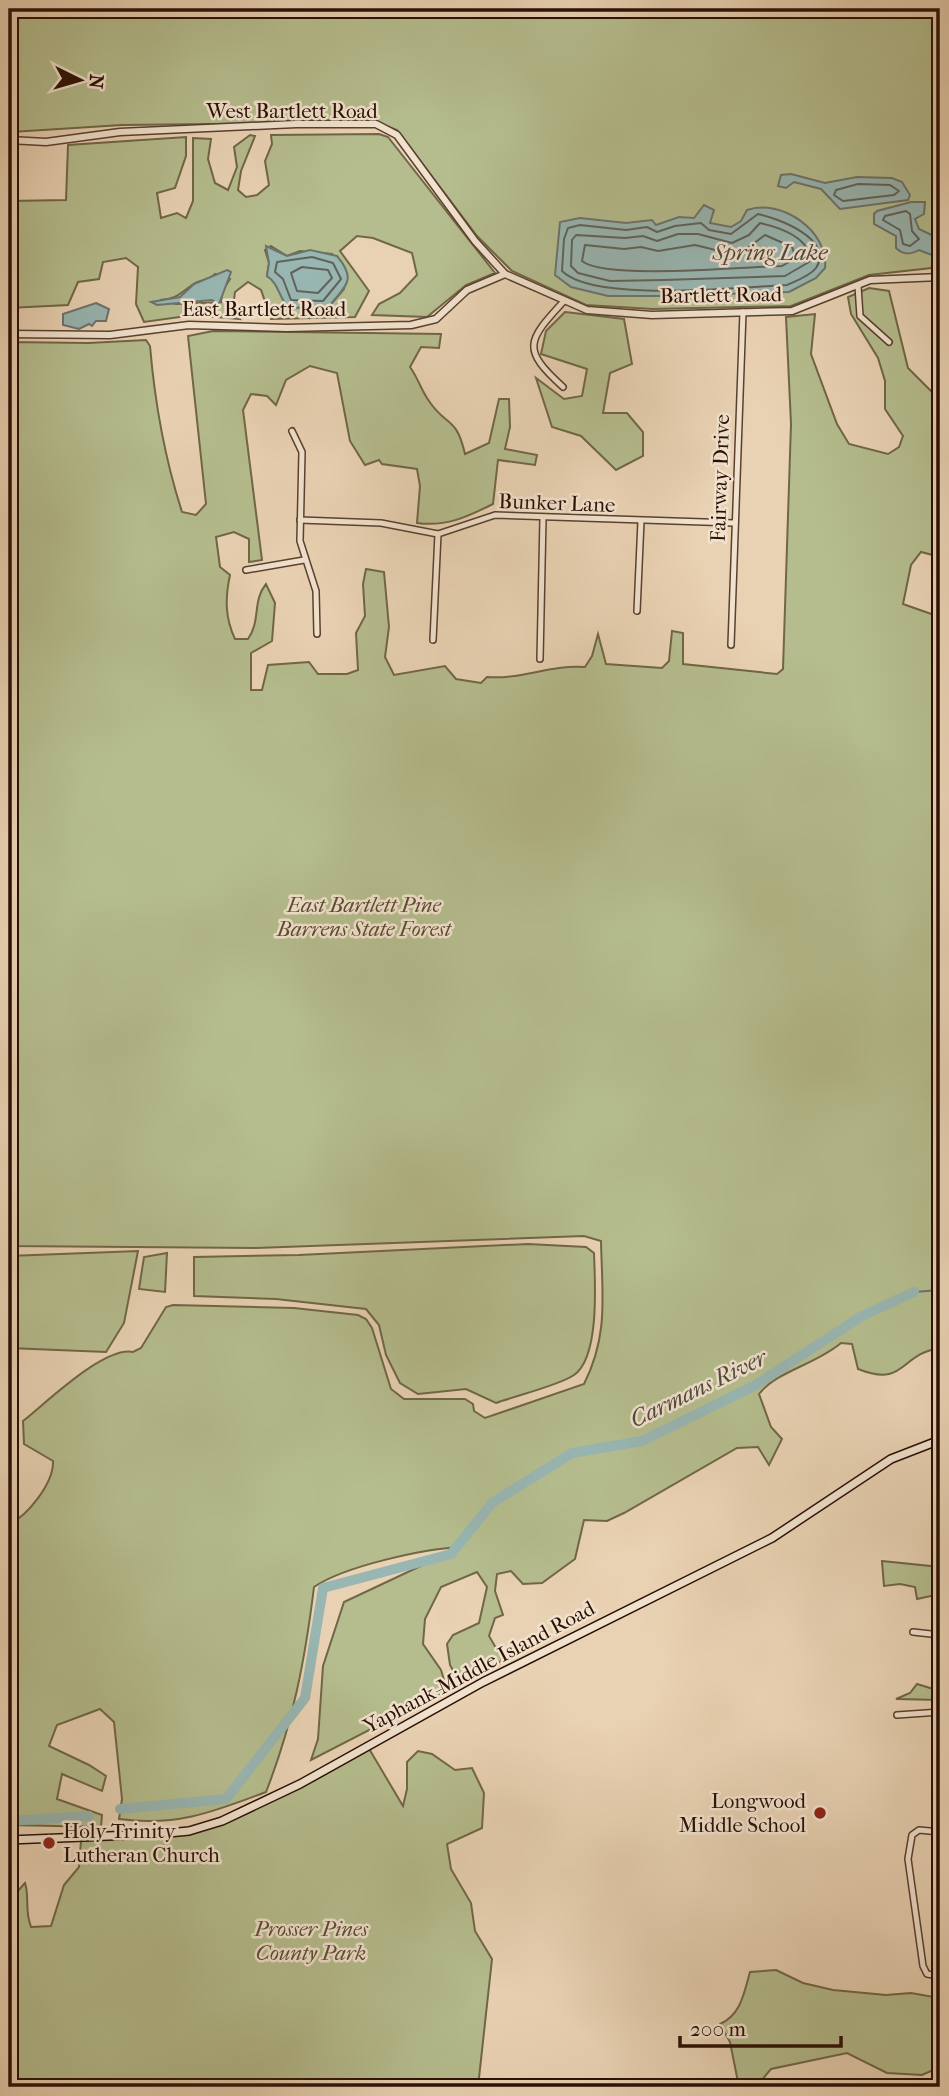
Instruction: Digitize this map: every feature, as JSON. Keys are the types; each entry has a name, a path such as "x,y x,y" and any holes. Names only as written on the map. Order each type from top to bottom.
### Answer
{"main road":[{"name":"Yaphank-Middle Island Road","path":"9,1840 121,1837 189,1831 243,1812 483,1682 789,1529 891,1459 940,1440"}],"street":[{"name":"West Bartlett Road","path":"9,140 46,142 120,132 296,124 384,126 397,135 475,241 505,274"},
{"name":"Bartlett Road","path":"505,274 587,310 627,313 792,311 870,281 940,277"},
{"name":"East Bartlett Road","path":"9,334 110,335 189,325 287,328 411,325 436,319 467,290 505,274"},
{"path":"858,286 860,316 889,342"},
{"path":"563,387 536,361 533,350 543,326 564,301"},
{"name":"Fairway Drive","path":"731,645 743,312"},
{"path":"292,431 303,458 300,541 316,591 317,634"},
{"name":"Bunker Lane","path":"300,520 381,523 438,534 495,515 640,522 734,523"},
{"path":"540,659 543,518"},
{"path":"637,611 640,522"},
{"path":"433,640 438,534"},
{"path":"246,570 304,560"},
{"path":"913,1632 940,1635"},
{"path":"897,1715 940,1712"},
{"path":"940,1832 919,1830 912,1835 908,1859 923,1966 927,1973 940,1976"}],"green space":[{"path":"18,9 940,9 940,267 869,275 791,306 653,309 586,305 512,271 477,236 397,130 376,122 122,125 12,132"},
{"path":"379,134 388,137 495,273 466,285 427,317 372,315 379,304 400,293 417,275 412,253 373,238 357,236 340,251 369,291 355,317 271,319 261,290 248,282 235,292 233,307 240,319 194,315 144,322 136,304 138,267 126,258 103,262 99,279 78,282 68,305 9,308 9,201 66,200 68,145 186,137 186,156 175,188 157,193 161,218 177,213 186,218 193,201 193,138 211,139 208,159 215,183 228,190 237,167 234,147 250,135 255,136 241,171 238,190 246,197 257,195 269,185 265,161 272,144 271,135","holes":["271,246 287,256 300,251 332,254 344,289 327,309 288,307 277,283 267,276 269,263 265,250","215,274 230,279 221,293 222,302 176,304 160,300 175,297 195,283"]},
{"name":"East Bartlett Pine Barrens State Forest","path":"869,288 889,291 908,368 940,400 940,557 921,552 911,565 903,604 940,617 940,1348 927,1351 902,1368 885,1375 858,1369 852,1344 841,1343 831,1351 776,1379 759,1394 771,1427 782,1439 769,1465 758,1447 737,1448 607,1521 584,1520 575,1559 542,1583 523,1584 511,1571 497,1574 495,1591 503,1615 495,1618 489,1636 503,1660 460,1684 450,1665 447,1644 453,1635 479,1623 487,1587 477,1572 441,1587 425,1619 423,1644 441,1670 447,1690 311,1760 318,1739 323,1666 344,1602 461,1547 385,1560 345,1572 314,1587 297,1691 284,1741 266,1792 194,1816 159,1821 119,1819 122,1799 114,1722 100,1709 57,1725 49,1746 106,1776 102,1791 62,1774 57,1799 102,1815 101,1827 9,1825 9,1524 32,1506 45,1488 53,1461 24,1444 23,1421 92,1366 107,1358 141,1348 166,1307 173,1305 294,1308 358,1315 366,1319 372,1328 391,1389 404,1399 465,1399 473,1404 474,1411 485,1418 584,1384 592,1366 601,1331 603,1297 601,1241 584,1236 256,1248 9,1246 9,342 88,343 146,340 150,346 161,430 170,471 182,512 196,515 206,504 188,336 213,331 441,334 439,348 421,347 410,367 429,401 458,433 465,454 489,443 499,399 509,399 510,427 505,449 537,455 535,465 498,460 493,504 456,520 428,524 417,523 420,486 417,469 382,464 379,460 365,465 350,441 337,373 310,366 286,380 276,405 267,396 251,394 243,410 262,560 249,562 249,539 234,532 216,537 220,567 230,575 227,608 235,639 248,639 252,632 259,597 266,584 275,603 272,641 251,653 251,690 262,690 268,665 309,662 318,674 347,674 358,670 356,633 365,616 363,584 366,569 384,572 389,627 385,657 394,675 445,666 456,679 481,683 487,677 585,667 592,656 598,634 606,664 662,668 669,661 672,631 683,633 683,664 777,674 783,669 791,424 786,317 815,314 811,354 837,424 849,444 888,454 899,447 903,436 885,409 885,381 878,358 851,314 848,297"},
{"path":"565,312 624,319 632,364 610,373 603,413 627,413 643,432 643,456 616,470 581,436 552,427 536,378 564,399 582,396 587,369 541,354 546,331"},
{"path":"528,1244 586,1247 594,1253 595,1300 592,1336 582,1366 574,1375 496,1403 466,1389 418,1394 400,1383 386,1355 379,1325 366,1309 276,1299 194,1296 194,1257"},
{"path":"138,1251 124,1323 106,1352 9,1348 9,1256"},
{"path":"167,1253 165,1292 139,1289 144,1257"},
{"path":"882,1561 940,1567 940,1594 917,1599 915,1587 900,1584 884,1586"},
{"path":"917,1684 940,1691 940,1700 896,1699 910,1693"},
{"name":"Prosser Pines County Park","path":"368,1747 403,1806 407,1789 407,1762 418,1751 432,1754 455,1770 472,1768 484,1793 482,1828 447,1844 451,1869 471,1903 475,1931 492,1959 478,2087 9,2087 9,1901 25,1883 31,1927 51,1926 64,1885 79,1867 81,1841 189,1831 230,1818"},
{"path":"776,1970 803,1983 833,1990 886,1995 911,1993 940,1998 940,2067 922,2075 887,2073 847,2053 771,2069 756,2087 739,2087 730,2042 720,2024 737,2009 750,1972"}],"water":[{"path":"791,174 825,183 857,177 892,178 902,182 910,195 908,200 840,209 821,189 794,182 786,188 778,186 781,175"},
{"path":"911,202 925,202 924,214 915,219 919,229 940,239 940,258 919,250 901,252 896,248 896,236 874,224 874,214 877,211"},
{"name":"Spring Lake","path":"704,205 714,210 710,223 731,227 741,221 747,210 774,209 788,213 811,230 824,254 825,268 816,278 789,292 664,296 608,296 571,287 555,275 560,222 580,218 626,223 652,220 656,225 679,217 694,218"},
{"path":"266,246 287,256 310,250 337,256 347,272 346,284 327,309 288,307 267,276 269,263"},
{"path":"227,270 231,272 219,304 212,300 157,305 151,302 180,297 194,284"},
{"path":"96,303 109,309 106,321 96,321 92,326 89,324 79,329 63,325 63,314"}],"waterway":[{"path":"914,1292 940,1290"},
{"name":"Carmans River","path":"120,1809 226,1799 305,1698 323,1588 451,1554 492,1503 572,1453 642,1441 754,1386 862,1316 914,1292"},
{"name":"Carmans River","path":"9,1821 89,1816"}],"place":[{"name":"Longwood Middle School","path":"820,1813"},
{"name":"Holy Trinity Lutheran Church","path":"49,1843"}]}
